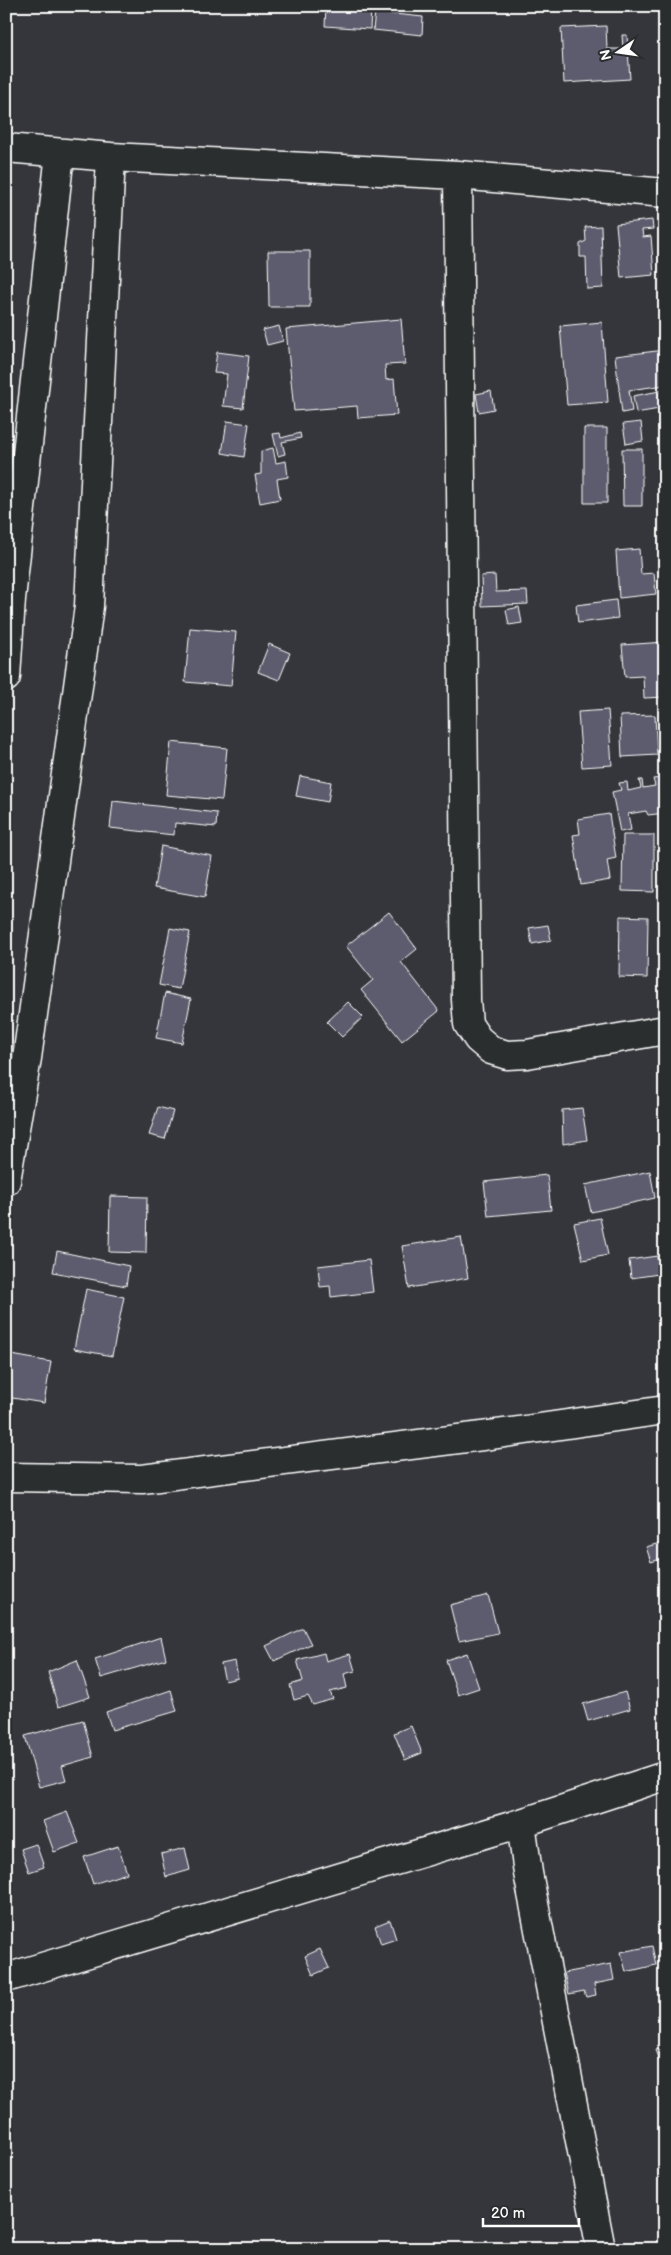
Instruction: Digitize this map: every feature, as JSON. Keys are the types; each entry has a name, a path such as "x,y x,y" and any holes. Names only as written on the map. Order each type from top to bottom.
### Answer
{"street":[{"path":"6,148 111,158 458,175 665,193"},
{"path":"6,676 9,599 60,153"},
{"path":"6,1181 27,1058 89,606 111,158"},
{"path":"458,175 465,980 468,1024 478,1039 491,1050 507,1055 527,1054 665,1030"},
{"path":"6,1478 142,1479 490,1435 665,1410"},
{"path":"7,1975 522,1823 665,1776"},
{"path":"522,1823 528,1873 601,2249"}],"building":[{"path":"326,6 371,9 370,29 325,26"},
{"path":"375,12 423,17 422,35 373,30"},
{"path":"606,26 607,49 623,49 622,35 627,35 630,79 564,83 561,28"},
{"path":"652,220 653,229 642,230 643,237 651,236 654,275 621,278 616,224"},
{"path":"601,226 603,288 587,289 586,257 580,257 580,244 586,241 585,227"},
{"path":"268,251 310,251 310,307 269,307"},
{"path":"401,319 405,364 385,365 386,380 394,379 397,415 358,418 357,406 294,411 286,329"},
{"path":"602,322 608,402 567,405 560,326"},
{"path":"279,326 283,341 267,345 263,330"},
{"path":"665,350 665,385 629,390 632,411 622,413 615,356"},
{"path":"217,352 249,356 243,408 223,406 227,374 214,373"},
{"path":"665,390 665,408 636,413 633,396"},
{"path":"491,391 494,409 479,412 476,394"},
{"path":"227,421 249,424 244,457 222,453"},
{"path":"641,422 643,441 626,444 623,424"},
{"path":"584,428 607,428 607,503 584,503"},
{"path":"280,433 281,438 300,433 301,438 282,442 285,454 278,456 273,434"},
{"path":"273,448 276,463 286,461 288,477 277,479 280,499 260,503 255,475 261,474 261,451"},
{"path":"622,449 642,449 642,506 623,506"},
{"path":"639,549 641,574 654,573 656,594 619,598 616,551"},
{"path":"495,575 496,592 527,591 528,604 482,606 481,576"},
{"path":"616,600 618,618 578,623 576,605"},
{"path":"519,607 522,623 509,625 506,610"},
{"path":"190,628 236,632 231,686 185,682"},
{"path":"665,642 665,697 644,698 643,676 625,677 622,645"},
{"path":"269,644 290,653 279,680 258,672"},
{"path":"608,710 612,765 582,767 578,712"},
{"path":"655,715 657,755 622,757 620,716"},
{"path":"171,742 227,748 222,800 166,795"},
{"path":"300,776 331,782 328,802 296,796"},
{"path":"662,778 665,784 665,795 662,796 665,813 648,815 646,811 628,814 631,830 620,832 612,792 621,790 619,783 627,782 628,791 641,788 639,780 642,780 643,788 655,786 653,779"},
{"path":"113,801 217,813 216,827 175,823 174,835 110,828"},
{"path":"609,814 616,858 607,860 610,880 581,885 573,835 580,834 578,819"},
{"path":"623,835 654,835 654,892 622,891"},
{"path":"161,846 212,856 205,897 154,888"},
{"path":"389,912 417,949 401,962 439,1011 402,1041 361,990 373,980 346,946"},
{"path":"620,916 648,917 647,978 619,977"},
{"path":"548,925 551,940 532,944 529,928"},
{"path":"170,928 190,932 179,989 159,985"},
{"path":"165,993 191,999 182,1043 156,1038"},
{"path":"348,1002 363,1017 342,1037 327,1022"},
{"path":"158,1107 173,1111 165,1139 149,1135"},
{"path":"582,1108 587,1140 563,1144 562,1110"},
{"path":"650,1171 655,1198 591,1212 585,1185"},
{"path":"547,1175 551,1210 488,1216 484,1182"},
{"path":"110,1196 147,1197 146,1253 109,1252"},
{"path":"600,1218 608,1255 583,1260 574,1223"},
{"path":"461,1237 468,1278 409,1288 402,1246"},
{"path":"57,1251 129,1266 126,1286 53,1272"},
{"path":"657,1256 659,1274 631,1278 629,1260"},
{"path":"369,1260 373,1292 331,1297 330,1286 320,1287 318,1266"},
{"path":"86,1289 124,1297 112,1356 74,1349"},
{"path":"6,1354 51,1362 44,1403 6,1397"},
{"path":"660,1543 664,1558 651,1562 646,1547"},
{"path":"488,1595 498,1633 459,1641 450,1605"},
{"path":"303,1628 311,1644 274,1661 266,1646"},
{"path":"161,1637 166,1659 101,1678 95,1659"},
{"path":"324,1653 326,1661 350,1654 355,1671 344,1674 347,1688 330,1692 333,1699 313,1705 308,1696 294,1700 290,1685 303,1681 297,1660"},
{"path":"467,1653 479,1688 458,1695 446,1660"},
{"path":"77,1660 90,1697 58,1707 48,1672"},
{"path":"235,1661 238,1678 225,1681 221,1664"},
{"path":"171,1690 177,1711 112,1730 106,1712"},
{"path":"625,1692 630,1709 588,1721 583,1704"},
{"path":"83,1720 93,1757 62,1766 66,1780 39,1787 25,1736"},
{"path":"411,1726 422,1753 405,1760 394,1733"},
{"path":"67,1812 79,1843 54,1852 43,1821"},
{"path":"36,1844 44,1867 29,1872 21,1849"},
{"path":"118,1846 127,1873 93,1884 84,1857"},
{"path":"185,1848 190,1870 166,1877 161,1854"},
{"path":"390,1920 396,1939 381,1944 375,1926"},
{"path":"652,1946 656,1965 626,1972 621,1952"},
{"path":"320,1949 329,1968 313,1975 305,1956"},
{"path":"611,1964 614,1980 594,1984 596,1995 586,1997 584,1991 569,1994 564,1973"},
{"path":"665,2047 665,2061 660,2063 655,2050"}]}
